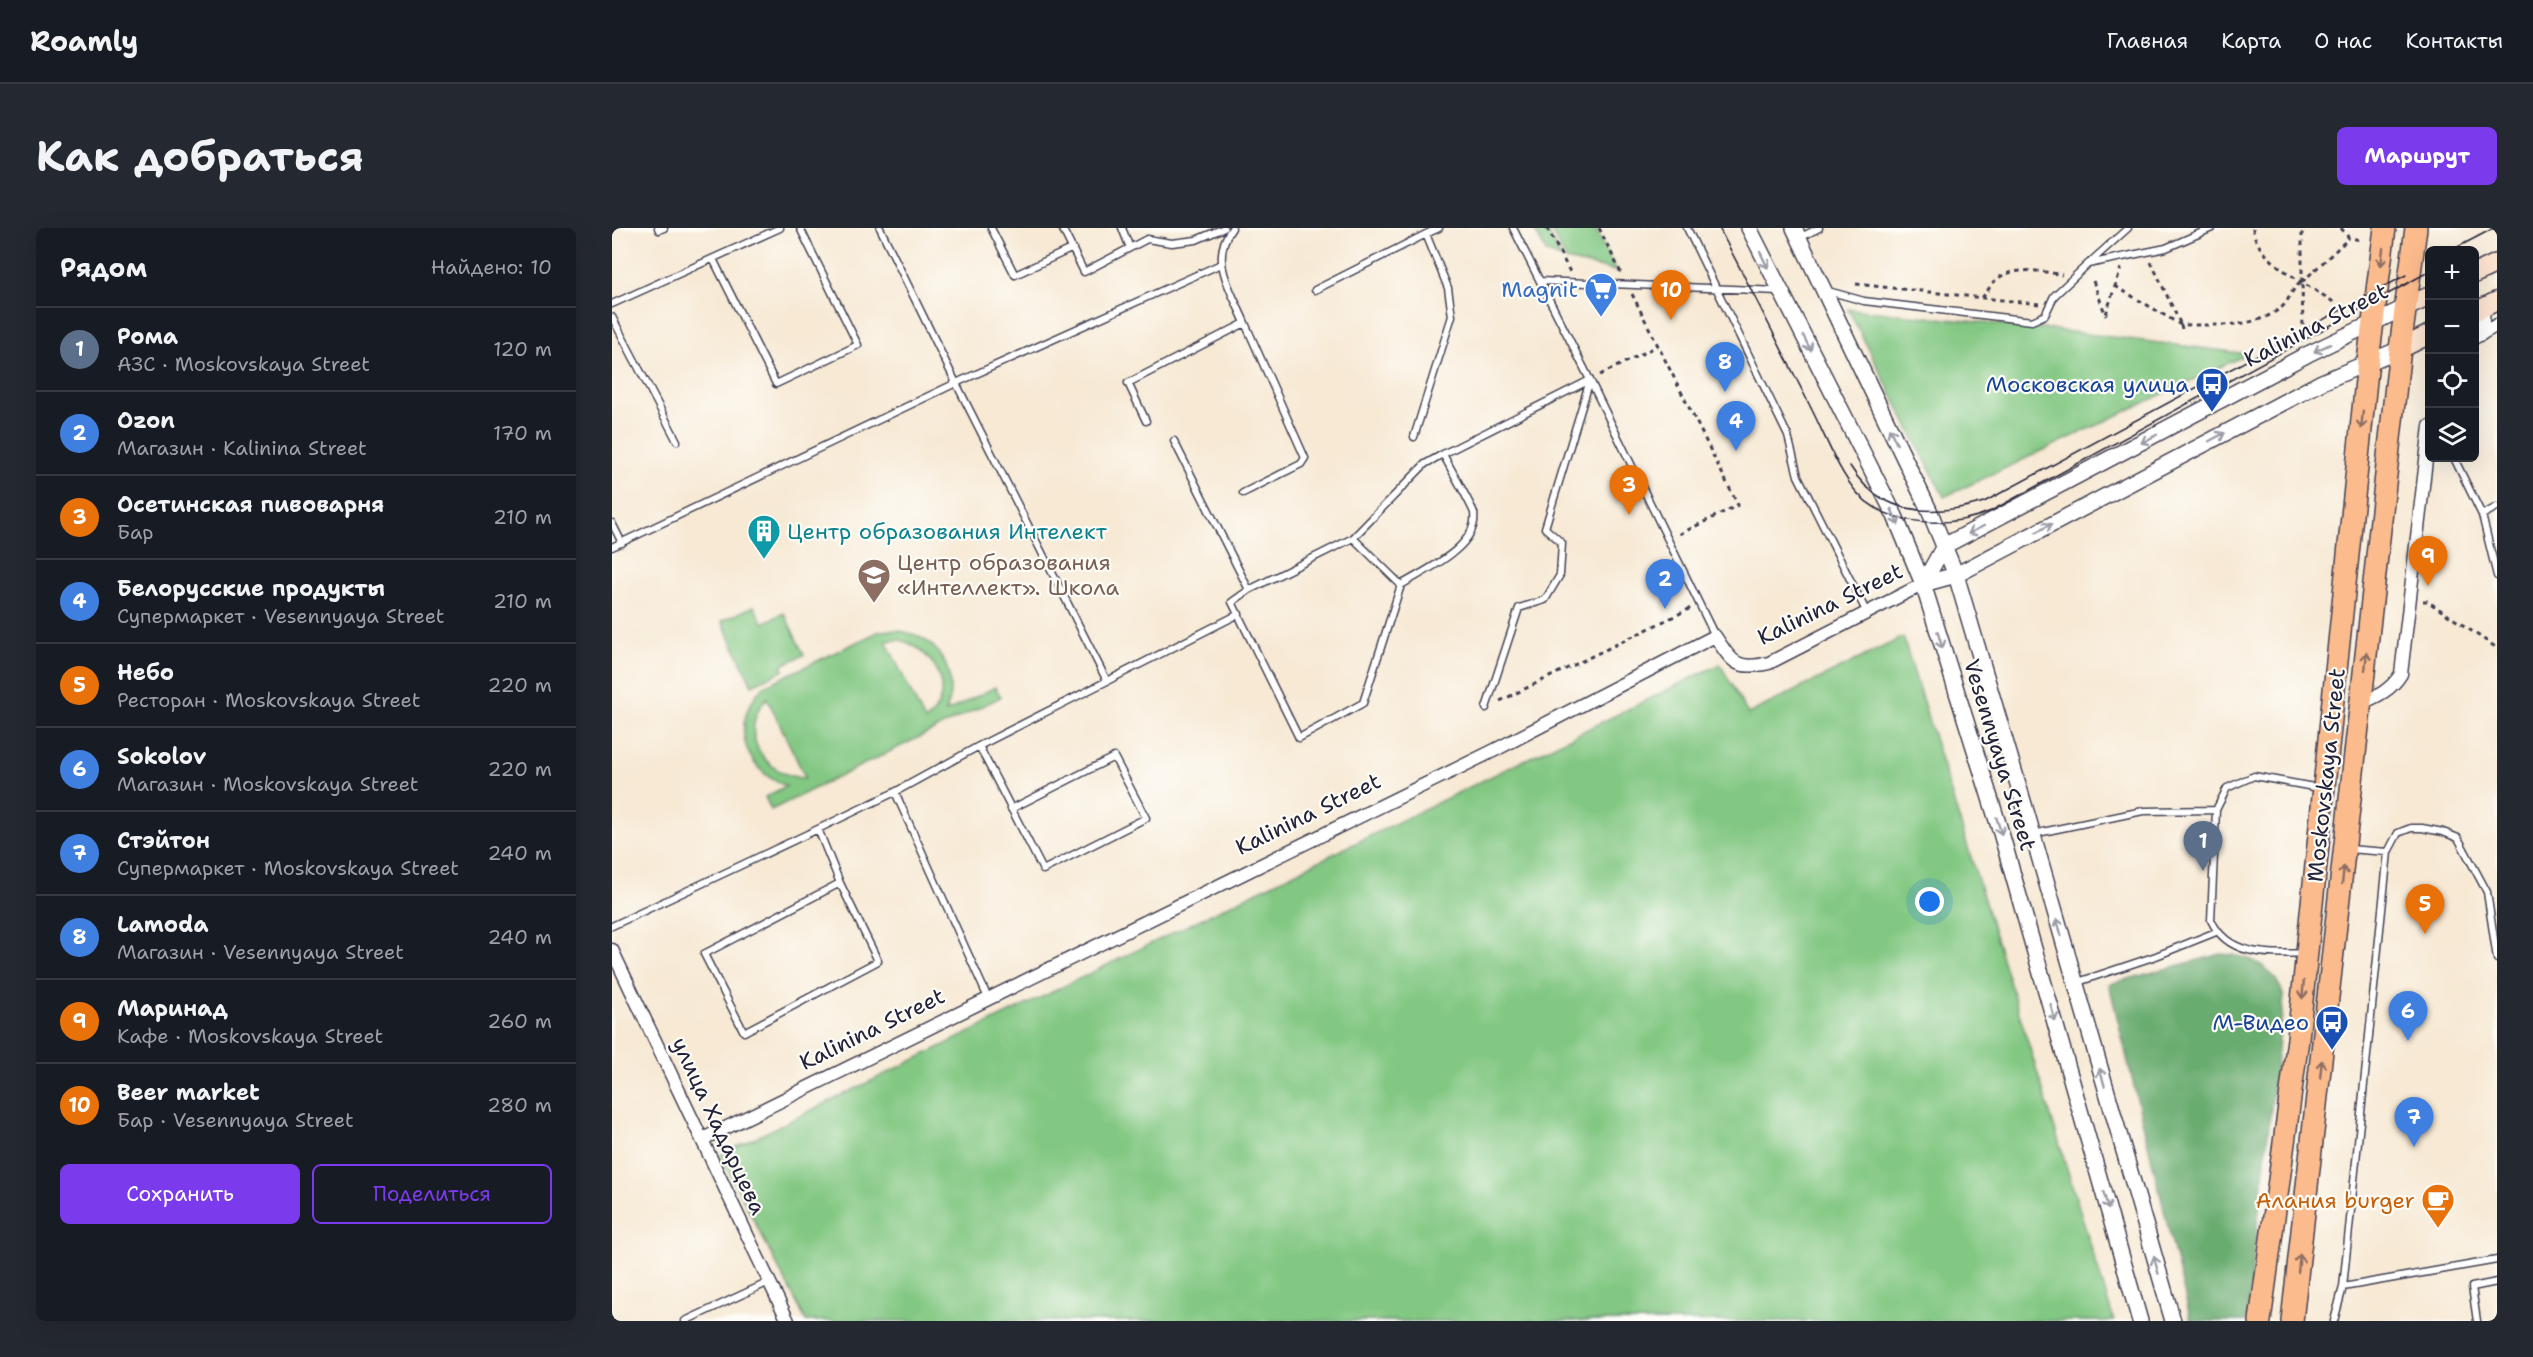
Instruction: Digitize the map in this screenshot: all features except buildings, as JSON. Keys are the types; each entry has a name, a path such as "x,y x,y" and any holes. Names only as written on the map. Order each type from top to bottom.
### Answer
{"highway":[{"name":"Moskovskaya Street","path":"2260,1321 2298,1039 2326,788 2368,362 2385,228"},
{"name":"Moskovskaya Street","path":"2292,1321 2400,349 2416,228"}],"main road":[{"path":"2479,272 2497,263"},
{"name":"Kalinina Street","path":"2406,307 2425,298"},
{"name":"Kalinina Street","path":"2400,349 2425,336"}],"street":[{"name":"Vesennyaya Street","path":"1749,228 1895,516 1923,584 2001,833 2140,1321"},
{"name":"Vesennyaya Street","path":"1796,233 1956,575 2173,1321"},
{"name":"Kalinina Street","path":"1923,584 1944,546 2308,354 2406,307"},
{"path":"2479,332 2485,307"},
{"path":"2479,335 2497,326"},
{"name":"Kalinina Street","path":"703,1139 1494,751 1715,636 1730,660 1750,668 1769,663 1923,584 1956,575 2322,382 2400,349"},
{"path":"2362,703 2382,694 2395,684 2401,674 2426,462"},
{"name":"улица Хадарцева","path":"613,956 703,1139 788,1321"}],"lane":[{"path":"658,228 659,230 664,228"},
{"path":"612,304 780,228"},
{"path":"713,259 776,384 858,345 800,228"},
{"path":"880,228 1107,681"},
{"path":"991,228 1015,275 1073,248"},
{"path":"1062,228 1084,272 1147,239 1172,243 1196,240 1224,228"},
{"path":"1122,228 1131,248"},
{"path":"1232,228 1223,243 1221,264 1305,458 1301,464 1243,493"},
{"path":"1315,290 1439,228"},
{"path":"1513,228 1715,636"},
{"path":"1687,228 1788,436 1798,476 1867,614"},
{"path":"1796,233 1819,228"},
{"path":"1824,290 1864,301 2032,321 2045,315 2054,296 2128,228"},
{"path":"2088,264 2166,248 2212,228"},
{"path":"1414,437 1452,316 1448,288 1425,234"},
{"path":"612,547 956,382 1221,264"},
{"path":"1540,281 1780,291"},
{"path":"612,317 677,441"},
{"path":"1146,421 1128,383 1245,323"},
{"path":"1443,454 1474,512 1470,535 1457,550 1401,585 1363,703 1299,738 1232,602 1249,590 1353,538 1425,464 1443,454 1590,380"},
{"path":"1486,708 1519,608 1545,600 1560,575 1562,543 1545,528 1590,380"},
{"path":"1174,441 1249,590"},
{"path":"2456,462 2482,515 2497,576"},
{"path":"2482,515 2497,507"},
{"path":"612,523 622,543"},
{"path":"1353,538 1401,585"},
{"path":"612,926 895,792 979,746 1239,614"},
{"path":"979,746 1011,809 1043,870 1146,818 1114,757 1011,809"},
{"path":"2306,953 2280,954 2241,950 2216,932 2211,920 2216,810 2227,788 2254,776 2326,788"},
{"path":"895,792 988,998"},
{"path":"2032,834 2143,811 2216,810"},
{"path":"2334,1321 2343,1287 2388,852 2398,833 2411,828 2444,832 2458,838 2487,892 2497,959"},
{"path":"818,829 840,883 878,961 744,1032 704,954 840,883"},
{"path":"2346,848 2388,852"},
{"path":"2075,983 2156,956 2216,932"},
{"path":"2343,1287 2497,1260"},
{"path":"685,1321 770,1282"},
{"path":"2477,1321 2472,1287 2497,1282"}],"path":[{"path":"1547,228 1575,283"},
{"path":"1599,228 1738,505 1669,540"},
{"path":"2253,228 2253,239 2263,254 2332,301 2334,305"},
{"path":"2302,228 2303,328"},
{"path":"2341,228 2349,238 2361,240"},
{"path":"2115,286 2182,327 2258,322 2283,306 2295,286 2349,238"},
{"path":"2146,252 2182,327"},
{"path":"2094,282 2106,315 2125,257"},
{"path":"1982,298 1997,279 2008,274 2045,271 2066,276"},
{"path":"1856,284 2049,306"},
{"path":"1590,380 1657,346"},
{"path":"2411,599 2427,601 2497,648"},
{"path":"1486,708 1692,607"}],"green space":[{"path":"1533,228 1546,228 1561,258 1547,253"},
{"path":"1550,228 1595,228 1616,271 1566,260"},
{"path":"1848,309 2048,329 2248,354 1944,497"},
{"path":"754,606 763,623 784,613 804,655 782,665 784,670 752,685 722,621"},
{"path":"880,631 906,632 920,637 941,655 950,681 950,696 946,712 995,687 1001,697 771,810 765,797 786,786 759,768 750,756 745,742 744,728 746,714 753,699 764,686","holes":["899,640 923,652 932,662 938,674 941,686 940,698 935,710 925,721 886,641","767,698 805,777 805,778 777,769 766,761 759,750 754,737 754,724 758,711"]},
{"path":"1903,637 2114,1321 806,1321 720,1155 1720,664 1748,714"},
{"path":"2221,954 2252,960 2268,970 2275,978 2284,997 2246,1321 2191,1321 2109,984"}],"tram line":[{"path":"1719,228 1833,454 1851,485 1871,505 1904,519 1922,522 1958,520 1991,511 2425,274"},
{"path":"2460,246 2494,228"},
{"path":"1850,466 1862,483 1876,495 1909,508 1946,510 1984,502 2406,275"}],"place":[{"name":"Magnit","path":"1601,318"},
{"name":"Beer market","path":"1671,320"},
{"name":"Lamoda","path":"1725,392"},
{"name":"Московская улица","path":"2212,413"},
{"name":"Белорусские продукты","path":"1736,451"},
{"name":"Осетинская пивоварня","path":"1629,515"},
{"name":"Центр образования Интелект","path":"764,560"},
{"name":"Маринад","path":"2428,586"},
{"name":"Центр образования «Интеллект». Школа","path":"874,604"},
{"name":"Ozon","path":"1665,609"},
{"name":"Рома","path":"2203,871"},
{"name":"Небо","path":"2425,934"},
{"name":"Sokolov","path":"2408,1041"},
{"name":"М-Видео","path":"2332,1051"},
{"name":"Стэйтон","path":"2414,1147"},
{"name":"Алания burger","path":"2438,1229"}]}
